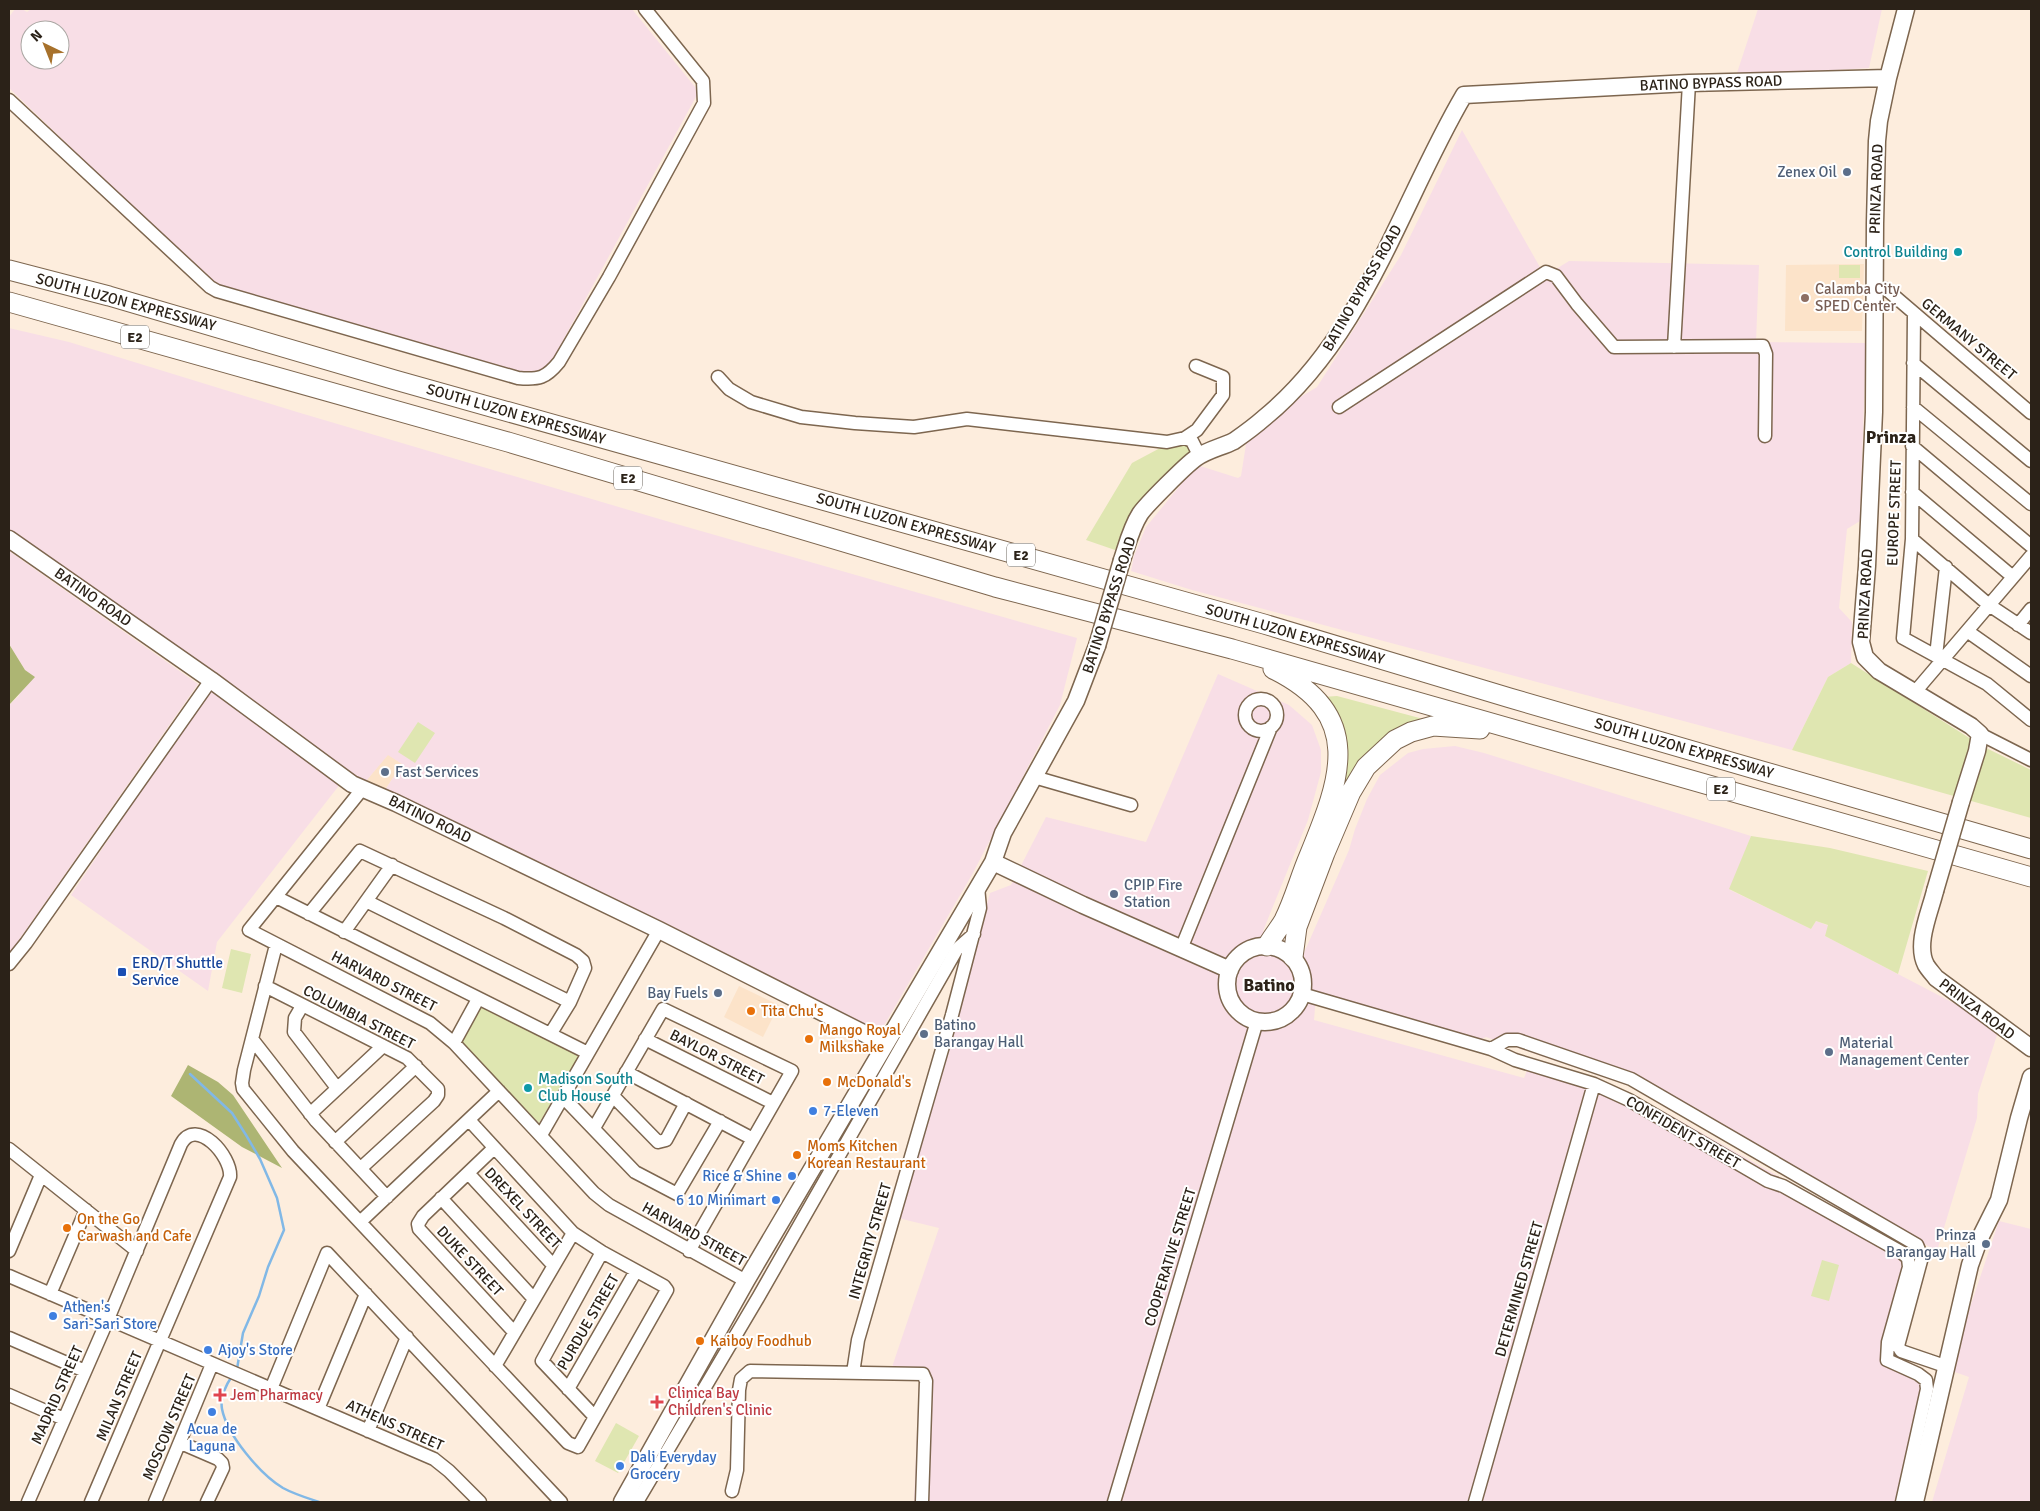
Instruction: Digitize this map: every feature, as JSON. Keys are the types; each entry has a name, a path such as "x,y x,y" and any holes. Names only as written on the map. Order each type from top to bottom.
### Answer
{"highway":[{"name":"SOUTH LUZON EXPRESSWAY","path":"9,270 109,296 404,383 1255,622 1501,696 2031,849"},
{"name":"SOUTH LUZON EXPRESSWAY","path":"9,302 508,442 995,587 1232,649 2031,878"},
{"path":"1232,649 1291,678 1315,697 1332,722 1338,745 1338,770 1326,814 1284,920 1266,946"},
{"path":"1293,957 1297,927 1329,844 1351,792 1366,767 1379,753 1395,740 1433,726 1516,730"}],"main road":[{"name":"PRINZA ROAD","path":"1906,9 1879,121 1876,161 1874,412 1867,566 1861,642 1865,657 1879,671 1971,726 1980,734 1977,751 1935,891 1922,944 1922,953 1926,965 1936,978 2031,1048"},
{"name":"BATINO BYPASS ROAD","path":"622,1502 746,1281 993,862 1003,833 1076,700 1097,646 1122,560 1140,514 1196,458 1234,441 1264,418 1294,391 1330,348 1385,253 1464,95 1689,83 1888,78"},
{"name":"BATINO ROAD","path":"9,539 211,680 352,784 659,930 885,1044"},
{"path":"993,862 1230,970"},
{"path":"1266,946 1285,951 1293,957 1302,974 1302,994 1297,1005 1279,1019 1268,1021 1257,1021 1242,1014 1232,1002 1227,986 1230,970 1236,960 1245,952 1255,947 1266,946"},
{"path":"1915,1502 1945,1366 1970,1265 1979,1240 1999,1200 2031,1077"}],"street":[{"path":"9,100 210,287 217,291 518,378 534,380 549,374 560,362 609,277 704,103 703,81 645,9"},
{"path":"1674,347 1689,83"},
{"path":"1339,407 1546,272 1556,276 1614,347 1763,346 1766,354 1765,436"},
{"name":"GERMANY STREET","path":"1886,289 2031,413"},
{"name":"EUROPE STREET","path":"1914,314 1912,539 1903,638 1939,658"},
{"path":"1913,363 2031,461"},
{"path":"718,377 729,389 751,402 801,417 914,427 967,419 1167,442 1185,438 1197,430 1223,395 1223,377 1196,366"},
{"path":"1913,406 2031,504"},
{"path":"1185,438 1192,441 1197,451 1196,458"},
{"path":"1912,446 2031,546"},
{"path":"1912,492 2013,577"},
{"path":"1912,539 1989,605 2031,633"},
{"path":"1915,692 1939,658 1967,631 2031,556"},
{"path":"1939,658 1946,567"},
{"path":"2018,625 2031,610"},
{"path":"1967,631 2031,676"},
{"path":"1939,658 1987,684 2031,720"},
{"path":"9,964 26,943 211,680"},
{"path":"1181,949 1271,727"},
{"path":"1980,734 2031,760"},
{"path":"1034,777 1131,805"},
{"path":"363,788 276,897 588,1053"},
{"path":"309,914 360,851 504,918 581,958 585,968 570,1002 551,1033"},
{"path":"344,932 368,902 392,865"},
{"name":"INTEGRITY STREET","path":"853,1373 858,1340 974,934 980,908 978,887"},
{"name":"HARVARD STREET","path":"276,897 249,930 416,1014 430,1023 454,1043 594,1193 609,1205 746,1281"},
{"path":"368,902 570,1002"},
{"path":"541,1135 659,930"},
{"path":"636,1502 759,1296 957,949 974,934"},
{"path":"276,945 244,1070 243,1089 293,1151 568,1443 578,1446 667,1290 664,1286 573,1234 469,1120"},
{"name":"COLUMBIA STREET","path":"265,986 407,1058 438,1089 438,1094 434,1101 361,1168"},
{"name":"CONFIDENT STREET","path":"1302,994 1492,1049 1515,1060 1594,1084 1629,1100 1768,1181 1783,1186 1901,1252 1908,1258 1910,1267 1888,1342 1887,1360 1918,1374 1926,1380 1927,1389 1902,1502"},
{"path":"454,1043 478,999"},
{"path":"302,1006 295,1018 294,1032 337,1088"},
{"path":"594,1128 663,1009 792,1071 689,1251"},
{"name":"COOPERATIVE STREET","path":"1114,1502 1257,1021"},
{"path":"252,1039 310,1114 387,1197"},
{"name":"BAYLOR STREET","path":"645,1039 774,1103"},
{"path":"1492,1049 1507,1040 1518,1040 1620,1074 1917,1245 1922,1257 1898,1346 1901,1351 1945,1366"},
{"path":"310,1114 383,1046"},
{"path":"335,1142 416,1066"},
{"path":"626,1072 753,1139"},
{"name":"DETERMINED STREET","path":"1475,1502 1594,1084"},
{"path":"360,1222 499,1091"},
{"path":"613,1096 658,1142 666,1140 686,1104"},
{"path":"564,1097 634,1172 677,1194 720,1122"},
{"name":"MILAN STREET","path":"91,1502 230,1177 229,1163 217,1147 210,1141 194,1134 188,1136"},
{"name":"MADRID STREET","path":"28,1502 108,1319 181,1144 188,1136"},
{"name":"DUKE STREET","path":"494,1148 423,1216 418,1224 418,1229 514,1332"},
{"path":"9,1149 137,1251"},
{"name":"DREXEL STREET","path":"468,1173 553,1265"},
{"path":"9,1250 41,1175"},
{"path":"441,1198 534,1298"},
{"path":"50,1294 86,1210"},
{"path":"495,1366 573,1234"},
{"path":"595,1417 542,1361 602,1252"},
{"path":"265,1387 327,1253 561,1502"},
{"name":"PURDUE STREET","path":"568,1389 636,1271"},
{"name":"ATHENS STREET","path":"9,1276 442,1464 480,1502"},
{"path":"318,1410 366,1294"},
{"path":"368,1431 406,1337"},
{"path":"9,1338 85,1371"},
{"name":"MOSCOW STREET","path":"155,1502 218,1366"},
{"path":"732,1491 737,1470 738,1390 741,1379 750,1371 923,1374 926,1381 922,1502"},
{"path":"9,1395 64,1419"},
{"path":"181,1443 218,1459 222,1463 223,1468 208,1502"}],"shaded area":[{"path":"15,9 22,9 27,12 31,9 632,9 695,87 697,95 550,364 542,371 532,374 515,373 215,286 9,88 9,17"},
{"path":"1758,9 1882,9 1869,68 1736,76"},
{"path":"1462,130 1545,276 1569,261 1759,265 1756,342 1866,343 1860,521 1847,529 1839,608 1852,622 1851,663 1828,677 1792,750 1192,590 1131,571 1134,556 1146,527 1197,465 1238,478 1241,476 1247,438 1274,413 1317,387 1401,255"},
{"path":"1864,264 1862,331 1785,331 1786,265"},
{"path":"9,328 69,342 297,412 673,523 1077,638 1060,705 973,873 879,1034 385,790 402,764 388,755 366,781 350,774 9,534"},
{"path":"9,551 198,684 9,954 9,705 19,696 25,670 9,644"},
{"path":"1218,674 1289,705 1312,725 1321,750 1321,772 1308,820 1263,931 1304,953 1349,850 1367,799 1380,775 1408,753 1423,749 1455,746 1484,753 1751,836 1730,890 1811,929 1816,921 1829,926 1825,936 1967,1010 1997,1035 1978,1094 1977,1118 1937,1251 1665,1098 1486,1037 1471,1044 1316,996 1314,1020 1524,1078 1531,1060 1663,1111 1783,1179 1906,1245 1917,1253 1892,1347 1898,1360 1933,1381 1907,1502 914,1502 919,1382 925,1372 892,1367 939,1228 898,1218 990,893 1011,885 1046,817 1146,842"},
{"path":"209,690 341,783 217,942 208,991 71,895"},
{"name":"Fast Services","path":"388,754 402,764 385,790 366,781"},
{"name":"Tita Chu's","path":"739,986 779,1005 763,1037 724,1017"},
{"path":"1999,1221 2031,1229 2031,1502 1932,1502 1969,1377 1949,1370"}],"green space":[{"path":"1839,265 1860,265 1860,278 1839,278"},
{"path":"1192,431 1201,456 1137,506 1115,550 1086,540 1132,463"},
{"path":"9,644 25,670 35,677 9,705"},
{"path":"1851,663 1982,746 2031,770 2031,818 1792,750 1828,677"},
{"path":"1337,696 1427,720 1350,783 1343,785 1348,760 1345,738 1337,718 1323,697"},
{"path":"418,722 435,733 415,763 398,752"},
{"path":"1751,836 1830,848 1928,871 1898,974 1825,936 1828,925 1816,921 1811,929 1729,889"},
{"path":"231,949 251,954 242,993 222,988"},
{"path":"482,1005 576,1051 578,1058 539,1123 461,1042"},
{"path":"188,1065 218,1082 233,1095 282,1168 242,1147 171,1096"},
{"path":"1822,1260 1839,1265 1829,1301 1811,1296"},
{"path":"616,1423 639,1436 618,1473 595,1461"}],"waterway":[{"path":"190,1074 232,1113 246,1135 260,1159 277,1198 284,1230 243,1333 237,1369"},
{"path":"232,1376 224,1392 222,1409 237,1442 255,1464 274,1482 283,1488 319,1502"}],"place":[{"name":"Zenex Oil","path":"1847,172"},
{"name":"Control Building","path":"1958,252"},
{"name":"Calamba City SPED Center","path":"1805,298"},
{"name":"Fast Services","path":"385,772"},
{"name":"CPIP Fire Station","path":"1114,894"},
{"name":"ERD/T Shuttle Service","path":"122,972"},
{"name":"Bay Fuels","path":"718,993"},
{"name":"Tita Chu's","path":"751,1011"},
{"name":"Batino Barangay Hall","path":"924,1034"},
{"name":"Mango Royal Milkshake","path":"809,1039"},
{"name":"Material Management Center","path":"1829,1052"},
{"name":"McDonald's","path":"827,1082"},
{"name":"Madison South Club House","path":"528,1088"},
{"name":"7-Eleven","path":"813,1111"},
{"name":"Moms Kitchen Korean Restaurant","path":"797,1155"},
{"name":"Rice & Shine","path":"792,1176"},
{"name":"6 10 Minimart","path":"776,1200"},
{"name":"On the Go Carwash and Cafe","path":"67,1228"},
{"name":"Prinza Barangay Hall","path":"1986,1244"},
{"name":"Athen's Sari-Sari Store","path":"53,1316"},
{"name":"Kaiboy Foodhub","path":"700,1341"},
{"name":"Ajoy's Store","path":"208,1350"},
{"name":"Jem Pharmacy","path":"220,1395"},
{"name":"Clinica Bay Children's Clinic","path":"657,1402"},
{"name":"Acua de Laguna","path":"212,1412"},
{"name":"Dali Everyday Grocery","path":"620,1466"}],"district":[{"name":"Prinza","path":"1891,437"},
{"name":"Batino","path":"1269,985"}]}
